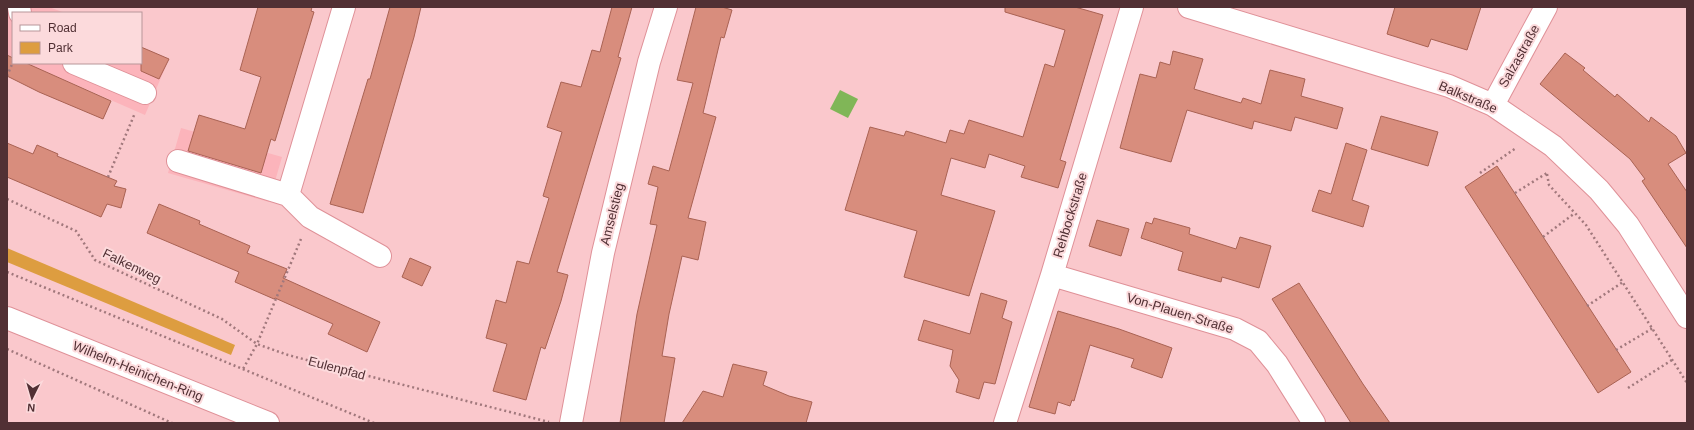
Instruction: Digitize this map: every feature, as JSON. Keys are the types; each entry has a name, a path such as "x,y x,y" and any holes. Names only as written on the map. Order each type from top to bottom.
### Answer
{"street":[{"path":"288,195 344,7"},
{"name":"Amselstieg","path":"571,423 603,253 649,62 666,7"},
{"name":"Rehbockstraße","path":"1005,423 1052,275 1132,7"},
{"name":"Balkstraße","path":"1189,7 1449,86 1493,105 1553,146 1604,196 1628,226 1687,318"},
{"name":"Salzastraße","path":"1493,105 1546,7"},
{"path":"76,64 140,102"},
{"path":"178,161 288,195 310,217 380,256"},
{"name":"Von-Plauen-Straße","path":"1052,275 1235,329 1258,341 1277,364 1314,423"},
{"name":"Wilhelm-Heinichen-Ring","path":"7,318 268,423"}],"path":[{"path":"7,76 12,64"},
{"path":"108,177 140,102"},
{"path":"1480,174 1536,134"},
{"path":"1515,193 1547,173 1548,185 1586,225 1687,383"},
{"name":"Falkenweg","path":"7,199 76,231 95,260 222,319 257,344"},
{"path":"1544,237 1575,213"},
{"path":"243,369 257,344 310,217"},
{"path":"7,272 374,423"},
{"path":"1587,306 1622,282"},
{"path":"1616,350 1653,328"},
{"name":"Eulenpfad","path":"257,344 288,355 341,370 552,423"},
{"path":"7,349 172,423"},
{"path":"1628,388 1672,360"}],"shaded area":[{"path":"7,7 49,7 62,12 12,12 12,57 7,55"},
{"path":"142,47 169,59 145,115 28,64 142,64"},
{"path":"840,90 858,99 848,118 830,109"},
{"path":"181,128 282,157 269,202 168,173"}],"green space":[{"path":"7,248 235,345 231,355 7,262"}],"building":[{"path":"258,7 312,7 311,11 314,12 275,141 271,139 261,173 188,151 199,115 245,129 261,77 240,70"},
{"path":"390,7 421,7 414,37 363,213 330,204 368,79 370,79"},
{"path":"612,7 632,7 618,57 621,58 557,272 568,275 561,301 545,349 541,347 526,400 493,391 507,344 486,338 496,300 506,303 517,261 529,264 549,198 543,196 562,132 547,127 561,82 581,87 592,50 600,52"},
{"path":"696,7 722,7 732,10 724,38 721,37 703,113 716,117 688,218 706,222 698,260 682,256 669,314 662,356 675,358 664,423 620,423 637,314 657,225 650,224 658,187 648,184 653,166 669,171 693,83 677,80"},
{"path":"1005,7 1075,7 1103,15 1060,160 1066,162 1058,188 1021,177 1025,166 989,154 985,168 951,158 941,195 995,211 969,296 904,277 917,231 845,210 870,127 904,136 906,131 946,143 950,130 964,134 969,120 1023,137 1045,64 1054,67 1065,30 1005,12"},
{"path":"1395,7 1481,7 1467,50 1431,39 1428,47 1387,34"},
{"path":"142,47 169,59 159,79 141,71"},
{"path":"1173,51 1203,59 1194,89 1241,103 1243,98 1261,104 1270,70 1305,79 1301,96 1343,108 1337,129 1295,117 1291,131 1254,121 1252,129 1187,110 1171,162 1120,148 1140,74 1156,78 1160,62 1170,65"},
{"path":"1565,53 1585,68 1583,70 1615,97 1617,94 1649,122 1651,117 1676,136 1686,153 1668,164 1687,192 1687,248 1642,181 1645,179 1630,159 1540,84"},
{"path":"7,55 12,58 12,64 28,64 111,101 103,119 39,92 7,76"},
{"path":"1381,116 1438,132 1428,166 1371,149"},
{"path":"7,143 33,154 37,145 58,154 57,156 117,181 114,186 126,189 121,208 107,204 101,217 7,177"},
{"path":"1346,143 1367,150 1352,200 1369,206 1363,227 1312,211 1319,190 1331,194"},
{"path":"1497,166 1631,372 1598,393 1465,187"},
{"path":"159,204 200,221 199,224 250,246 247,253 287,269 283,278 380,322 367,352 328,334 333,324 235,282 239,272 147,233"},
{"path":"1154,218 1190,228 1189,234 1236,249 1240,237 1271,246 1259,288 1222,277 1221,282 1178,270 1183,252 1141,238 1146,222 1152,224"},
{"path":"1097,220 1129,229 1121,256 1089,246"},
{"path":"410,258 431,267 422,286 402,277"},
{"path":"1299,283 1363,384 1390,423 1351,423 1272,299"},
{"path":"981,293 1007,301 1002,318 1012,322 995,384 984,382 979,399 956,392 959,380 950,366 953,350 918,340 924,320 970,334"},
{"path":"1058,311 1119,329 1172,348 1162,378 1131,367 1134,359 1090,345 1074,401 1072,400 1070,406 1058,402 1055,414 1029,407"},
{"path":"733,364 767,372 763,385 789,396 812,402 806,423 682,423 703,391 723,397"}]}
